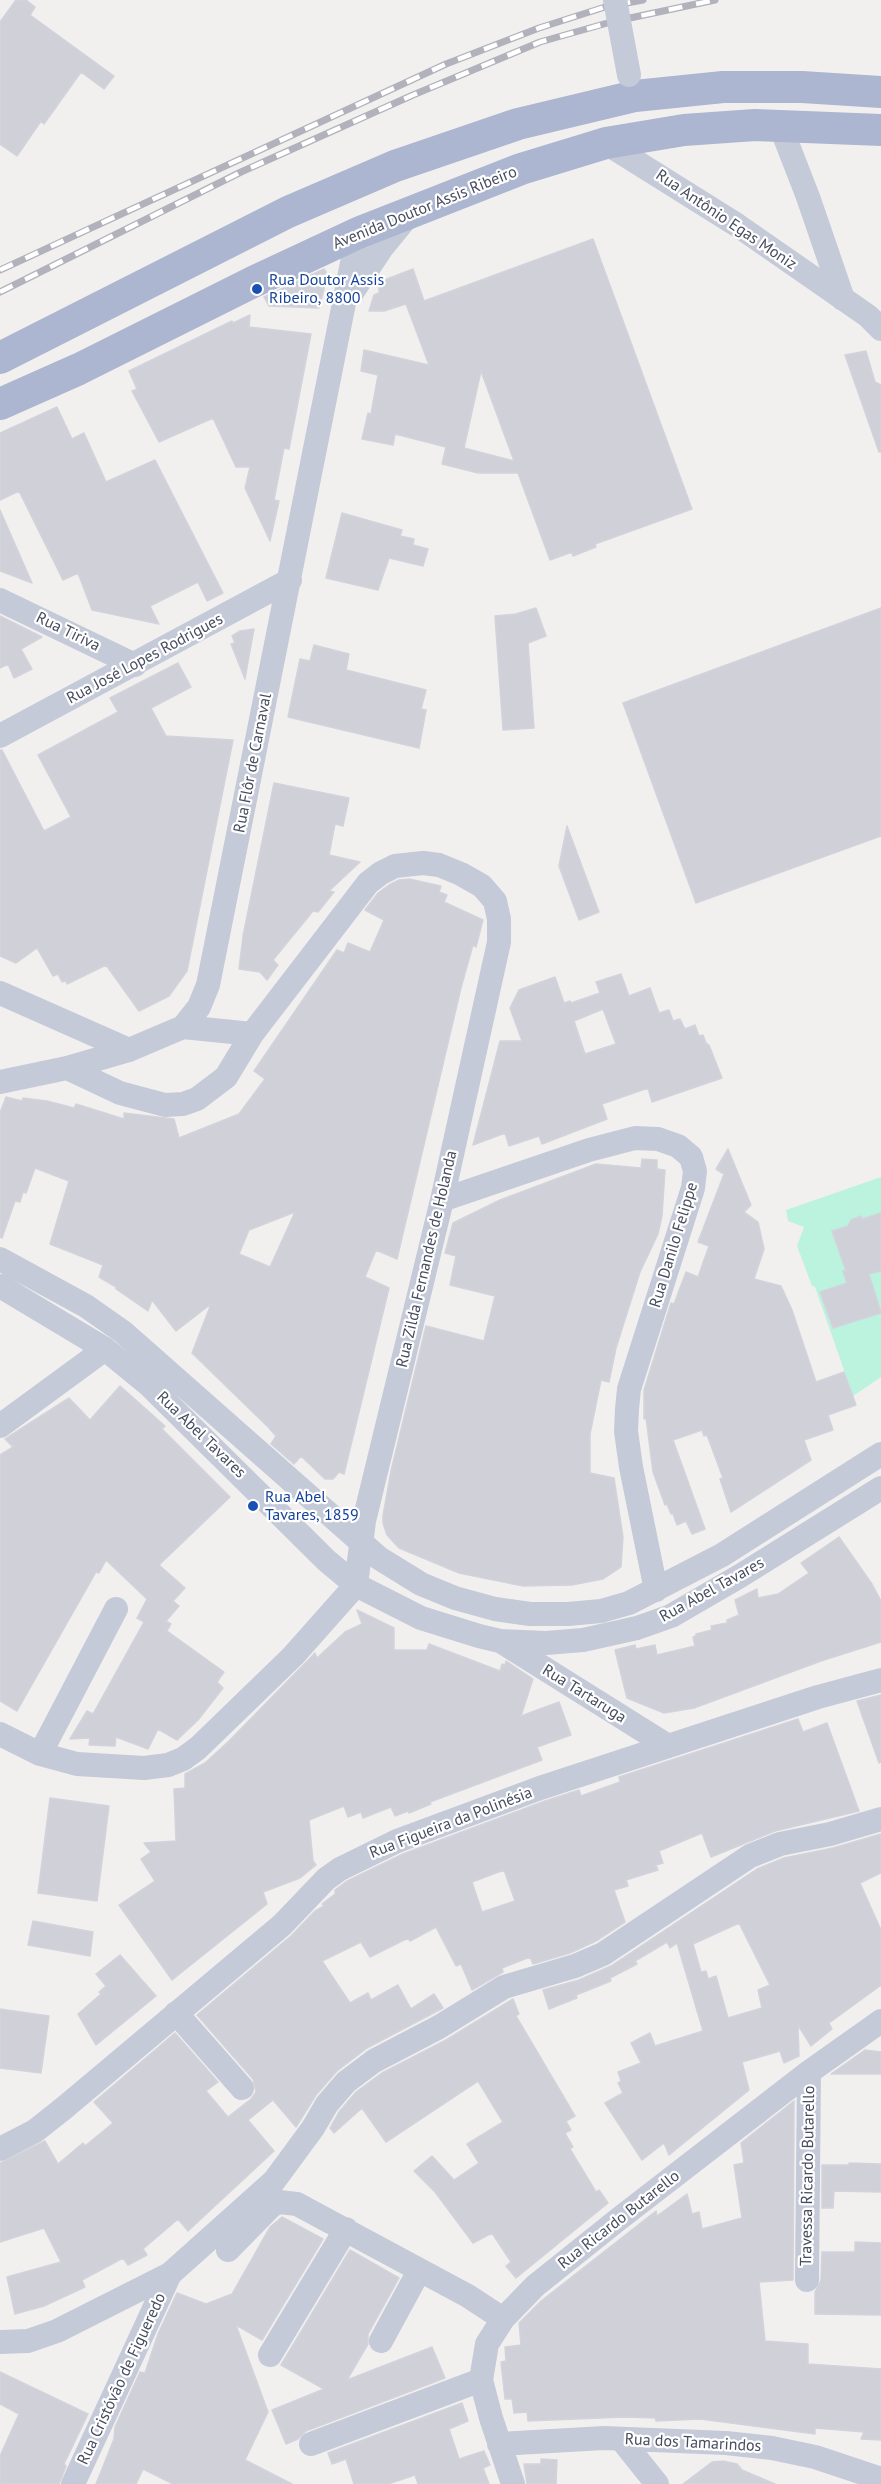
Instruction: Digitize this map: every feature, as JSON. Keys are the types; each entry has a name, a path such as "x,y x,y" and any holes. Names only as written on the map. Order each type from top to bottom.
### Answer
{"main road":[{"path":"0,358 288,212 395,166 632,86 802,87 881,92"},
{"name":"Avenida Doutor Assis Ribeiro","path":"0,404 79,369 358,233 521,169 606,143 684,130 755,125 881,130"},
{"path":"358,233 365,209 395,166"}],"street":[{"path":"615,0 632,86"},
{"path":"780,126 808,197 843,299"},
{"name":"Rua Antônio Egas Moniz","path":"606,143 736,225 877,322"},
{"name":"Rua Flôr de Carnaval","path":"345,304 381,249 413,210"},
{"name":"Rua Flôr de Carnaval","path":"183,1027 199,1007 208,985 358,233"},
{"name":"Rua José Lopes Rodrigues","path":"0,736 290,580"},
{"name":"Rua Tiriva","path":"0,600 135,665"},
{"name":"Rua Zilda Fernandes de Holanda","path":"67,1068 120,1093 165,1105 197,1100 226,1077 252,1034 368,883 381,873 395,866 409,864 439,865 482,886 495,901 499,919 499,942 442,1200 364,1521 356,1585"},
{"path":"0,993 129,1050"},
{"path":"0,1082 67,1068 129,1050 183,1027 252,1034"},
{"name":"Rua Danilo Felippe","path":"442,1200 589,1150 635,1138 658,1139 678,1146 691,1156 695,1171 693,1188 629,1389 627,1409 626,1431 631,1467 656,1590"},
{"name":"Rua Abel Tavares","path":"0,1259 86,1306 123,1332 379,1558 421,1584 455,1599 495,1609 530,1614 601,1611 629,1603 722,1555 881,1454"},
{"name":"Rua Abel Tavares","path":"0,1286 105,1349 149,1385 327,1561 356,1585 421,1618 451,1629 500,1641 546,1643 583,1640 637,1628 670,1616 740,1576 881,1488"},
{"path":"0,1426 105,1349"},
{"path":"0,1734 40,1754 78,1764 144,1768 168,1765 183,1759 293,1656 356,1585"},
{"path":"40,1754 116,1609"},
{"name":"Rua Tartaruga","path":"500,1641 668,1746"},
{"name":"Rua Figueira da Polinésia","path":"0,2149 36,2130 282,1925 326,1879 340,1869 419,1833 540,1788 818,1696 881,1680"},
{"path":"0,2342 28,2341 57,2331 170,2274 274,2181 313,2128 327,2104 346,2082 374,2061 439,2027 504,1987 575,1966 603,1954 750,1856 780,1844 830,1834 881,1819"},
{"path":"176,2013 242,2088"},
{"name":"Rua Ricardo Butarello","path":"513,2484 499,2444 482,2380 487,2344 503,2319 535,2286 809,2072 881,2021"},
{"name":"Travessa Ricardo Butarello","path":"807,2280 809,2072"},
{"path":"228,2250 279,2202 297,2204 468,2296 503,2319"},
{"path":"270,2355 346,2229"},
{"path":"381,2341 419,2271"},
{"name":"Rua Cristóvão de Figueredo","path":"73,2484 170,2274"},
{"path":"311,2444 482,2380"},
{"path":"621,2439 657,2484"},
{"name":"Rua dos Tamarindos","path":"499,2444 621,2439 726,2443 772,2448 815,2457 881,2480"}],"green space":[{"path":"881,1177 881,1377 853,1396 815,1287 812,1286 797,1246 804,1227 788,1221 786,1210"}],"building":[{"path":"16,0 26,0 35,7 30,15 114,76 104,89 81,72 44,124 41,121 17,156 0,144 0,22"},
{"path":"593,239 692,509 595,544 596,547 573,556 572,552 550,560 518,473 478,473 442,464 446,447 395,434 393,445 362,439 368,413 371,414 378,375 361,371 364,350 429,365 406,304 384,311 369,311 374,295 379,293 379,282 413,269 424,301","holes":["481,371 514,461 464,448"]},
{"path":"324,269 326,272 324,289 319,308 269,306 264,297"},
{"path":"250,315 249,327 311,334 289,449 284,448 274,500 279,501 270,541 245,488 250,467 236,467 213,418 159,442 132,391 137,389 129,371 232,321 233,323"},
{"path":"866,351 875,382 881,385 881,452 879,452 845,355"},
{"path":"57,407 72,439 84,433 106,482 155,460 223,593 207,601 198,582 150,606 159,624 92,610 78,573 63,580 19,491 0,500 0,433"},
{"path":"0,510 32,583 0,571"},
{"path":"342,513 402,530 400,536 414,539 413,545 428,549 423,566 389,558 378,590 326,578"},
{"path":"536,608 546,636 528,643 534,728 503,730 495,616 516,614"},
{"path":"881,608 881,836 696,903 623,703"},
{"path":"0,616 42,637 21,649 32,669 14,678 8,664 0,668"},
{"path":"254,629 245,679 231,644 235,643 232,636 240,631"},
{"path":"314,645 349,654 346,670 426,690 421,709 426,710 419,748 288,717 300,659 310,661"},
{"path":"178,663 191,687 151,708 166,736 233,740 187,971 169,996 139,1011 106,965 67,984 66,981 62,982 58,974 53,976 37,948 16,963 0,956 0,750 44,831 71,817 38,755 118,712 110,698"},
{"path":"274,783 349,798 343,826 335,824 329,855 360,862 329,891 334,892 318,912 313,911 273,960 278,965 267,980 260,972 239,969 243,936"},
{"path":"567,826 599,912 579,920 559,866"},
{"path":"409,879 441,886 439,892 447,895 444,902 483,920 476,947 473,945 461,988 397,1259 376,1250 365,1277 389,1288 344,1474 339,1472 333,1479 325,1479 301,1456 294,1464 271,1444 276,1436 192,1353 211,1304 176,1331 152,1300 148,1311 99,1277 103,1265 50,1244 69,1181 35,1168 26,1193 23,1192 20,1202 15,1201 2,1238 0,1237 0,1113 6,1097 22,1101 23,1098 47,1101 74,1108 76,1104 124,1119 124,1113 174,1119 179,1138 239,1114 265,1079 254,1071 337,950 344,953 348,943 370,952 384,920 365,910 378,893 399,880","holes":["295,1212 270,1267 239,1254 249,1230"]},
{"path":"621,974 629,996 650,988 659,1013 669,1010 673,1021 680,1019 685,1029 695,1025 699,1036 703,1035 722,1078 652,1102 648,1088 602,1104 607,1119 542,1144 539,1136 509,1146 505,1133 473,1145 500,1041 522,1041 510,1008 519,990 555,977 564,1003 570,1001 571,1003 600,993 596,982","holes":["603,1009 616,1044 585,1054 574,1021"]},
{"path":"728,1149 751,1205 744,1212 758,1222 764,1249 754,1279 781,1286 792,1310 816,1382 844,1372 856,1405 828,1415 833,1430 804,1440 811,1460 731,1512 720,1479 723,1478 707,1435 704,1436 702,1430 673,1440 705,1529 692,1534 686,1521 677,1525 667,1504 665,1505 653,1472 646,1418 644,1419 644,1390 671,1303 674,1304 686,1272 698,1277 709,1246 698,1242 724,1174 716,1169"},
{"path":"642,1159 657,1160 657,1169 665,1170 662,1216 658,1234 640,1272 616,1348 609,1382 601,1380 590,1434 590,1473 614,1478 623,1537 621,1567 603,1579 572,1585 523,1586 459,1573 399,1548 387,1535 383,1516 391,1471 426,1326 484,1341 495,1296 450,1285 456,1256 445,1253 453,1223 500,1200 596,1164 641,1168"},
{"path":"881,1213 881,1271 869,1274 881,1313 833,1328 820,1292 847,1283 843,1271 846,1271 832,1231 848,1226 851,1220 861,1216 862,1219"},
{"path":"120,1386 165,1426 162,1429 230,1497 159,1565 185,1588 173,1601 179,1606 166,1621 171,1624 167,1631 224,1672 217,1682 223,1688 198,1720 177,1740 158,1729 148,1749 116,1737 115,1746 89,1745 90,1738 70,1739 87,1711 93,1714 144,1622 137,1618 147,1599 106,1560 99,1573 96,1572 17,1711 0,1701 0,1455 13,1447 5,1439 69,1398 90,1420"},
{"path":"839,1537 872,1584 881,1601 881,1642 821,1661 694,1708 664,1713 627,1698 615,1650 635,1645 636,1649 655,1645 657,1655 695,1646 693,1637 696,1634 712,1630 711,1626 727,1623 727,1620 739,1615 735,1600 757,1589 758,1598 778,1594 809,1573 801,1563"},
{"path":"357,1610 394,1628 394,1650 427,1650 429,1644 500,1671 502,1664 505,1665 506,1661 533,1679 521,1716 559,1702 571,1735 537,1747 542,1760 430,1802 431,1804 409,1813 408,1811 395,1816 391,1807 363,1818 361,1812 348,1817 344,1806 309,1820 313,1861 316,1865 300,1878 263,1892 267,1904 172,1980 119,1905 155,1881 141,1859 151,1852 144,1843 176,1841 174,1789 185,1788 185,1774 205,1763 229,1741 315,1653 317,1658 345,1632 362,1624"},
{"path":"881,1695 881,1762 879,1763 857,1701"},
{"path":"798,1719 803,1732 827,1723 859,1811 775,1831 711,1857 702,1833 659,1851 663,1863 656,1865 658,1870 626,1880 628,1886 614,1890 625,1922 596,1941 570,1953 533,1964 530,1957 502,1968 503,1972 472,1990 461,1964 456,1966 436,1927 410,1941 408,1938 370,1957 361,1942 322,1961 350,2003 368,1993 371,2000 398,1985 411,2009 434,1994 443,2008 367,2048 337,2071 316,2095 296,2127 273,2100 248,2120 274,2151 188,2231 178,2219 143,2249 147,2255 128,2265 123,2258 82,2280 85,2287 44,2306 15,2314 7,2277 61,2262 44,2228 0,2242 0,2163 45,2141 58,2164 83,2143 85,2146 113,2123 94,2102 175,2033 218,2082 206,2091 228,2117 251,2099 256,2092 253,2079 197,2015 291,1936 315,1911 324,1906 322,1904 335,1894 335,1890 347,1881 403,1854 545,1801 579,1790 581,1796 620,1782 619,1777","holes":["504,1870 515,1901 482,1912 472,1882"]},
{"path":"50,1798 109,1806 97,1901 38,1893"},
{"path":"881,1834 881,1873 860,1883 881,1930 881,1985 829,2023 832,2029 811,2046 798,2025 799,2056 784,2063 780,2051 742,2062 749,2090 669,2155 664,2143 642,2160 605,2103 623,2093 618,2083 621,2081 618,2072 641,2063 631,2043 650,2033 655,2046 703,2031 677,1943 670,1948 667,1942 635,1961 637,1964 610,1978 611,1981 549,2009 543,1990 579,1980 611,1966 757,1869 784,1858 833,1848","holes":["739,1923 770,1985 758,1990 762,2008 728,2018 716,1976 708,1979 706,1971 701,1972 693,1944"]},
{"path":"33,1921 93,1932 90,1956 28,1945"},
{"path":"120,1955 156,1996 96,2045 78,2014 101,1994 99,1992 106,1986 96,1974"},
{"path":"513,1999 519,2014 516,2016 575,2116 566,2121 571,2130 565,2133 573,2147 570,2149 596,2192 599,2190 608,2203 516,2278 506,2266 511,2262 492,2233 473,2243 435,2192 414,2171 432,2156 454,2180 479,2163 467,2144 503,2122 478,2081 386,2142 362,2108 334,2133 330,2128 339,2112 356,2092 382,2073 446,2040"},
{"path":"0,2009 49,2016 41,2073 0,2068"},
{"path":"865,2050 881,2052 881,2074 831,2074"},
{"path":"794,2101 793,2280 759,2282 765,2341 808,2344 808,2364 881,2369 881,2440 861,2439 864,2432 815,2428 815,2434 700,2419 656,2421 655,2418 625,2417 528,2421 527,2412 514,2413 512,2399 505,2399 501,2362 506,2361 505,2347 521,2345 519,2323 541,2301 656,2211 657,2216 687,2194 692,2214 699,2212 702,2229 742,2218 734,2165 744,2163 741,2143"},
{"path":"849,2163 881,2164 881,2192 834,2191 833,2208 822,2208 822,2165 849,2165"},
{"path":"282,2217 323,2239 262,2340 236,2325 268,2412 245,2460 292,2484 173,2484 143,2469 136,2484 96,2484 114,2439 115,2427 140,2372 145,2373 158,2334 177,2293 206,2304 232,2294 270,2227"},
{"path":"855,2242 881,2243 881,2315 815,2314 815,2292 821,2280 822,2252 855,2252"},
{"path":"350,2250 399,2278 368,2334 368,2344 347,2380 432,2347 445,2378 306,2431 298,2439 286,2444 272,2410 324,2389 281,2365"},
{"path":"0,2372 88,2414 64,2464 66,2466 59,2484 0,2484 0,2456 19,2414 0,2404"},
{"path":"462,2403 468,2421 449,2429 459,2459 484,2451 490,2465 483,2468 489,2484 418,2484 415,2475 388,2484 354,2484 346,2459 332,2464 328,2453"},
{"path":"541,2459 557,2460 556,2484 527,2484 524,2464 541,2464"},
{"path":"723,2461 737,2464 742,2470 775,2484 683,2484 712,2462"}],"railway":[{"path":"0,270 446,64 539,28 605,7 643,0"},
{"path":"0,292 241,172 413,95 540,42 611,22 715,0"}],"place":[{"name":"Rua Doutor Assis Ribeiro, 8800","path":"257,289"},
{"name":"Rua Abel Tavares, 1859","path":"253,1506"}]}
